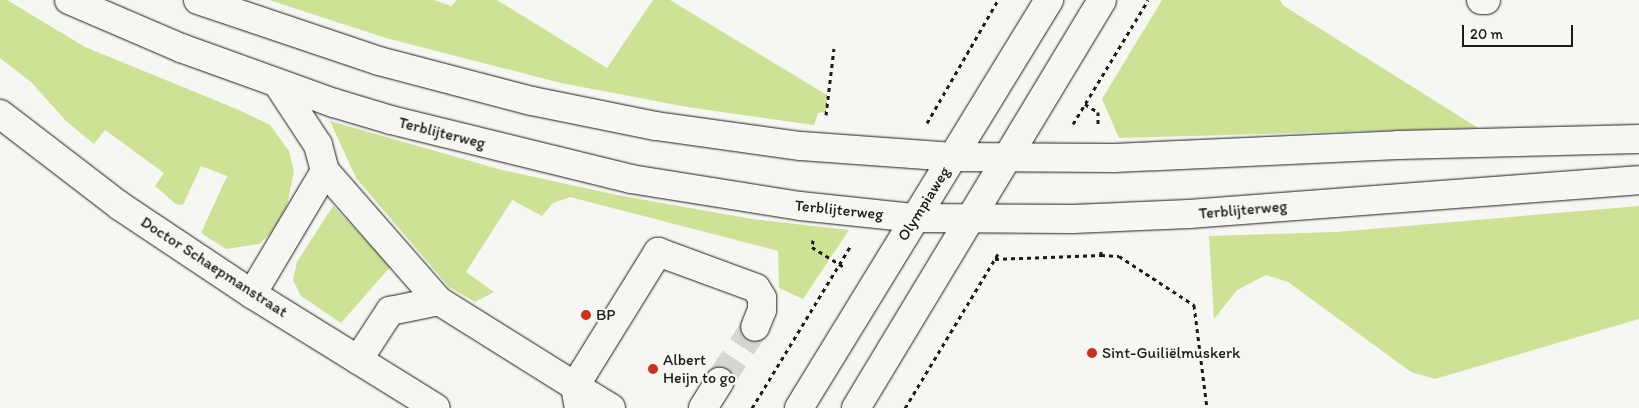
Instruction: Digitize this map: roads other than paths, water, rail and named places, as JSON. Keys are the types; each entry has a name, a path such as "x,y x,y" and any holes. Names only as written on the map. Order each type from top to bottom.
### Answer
{"main road":[{"name":"Terblijterweg","path":"69,0 181,48 278,84 400,122 631,179 773,202 915,218 1073,220 1189,214 1639,180"},
{"path":"198,0 379,61 532,101 710,134 909,154 1008,158 1144,157 1398,145 1639,139"},
{"name":"Olympiaweg","path":"800,408 1049,0"},
{"path":"856,408 972,219 1102,0"},
{"path":"1481,0 1486,0"},
{"path":"278,84 318,145 324,171 439,301 577,397 611,408"},
{"name":"Doctor Schaepmanstraat","path":"0,114 120,206 252,294 436,408"},
{"path":"252,294 324,171"},
{"path":"577,397 658,252 756,288 762,298 762,310 754,327"},
{"path":"358,360 390,311 439,301"},
{"path":"703,408 719,382"}],"tunnel":[{"path":"719,382 755,327"}],"place":[{"name":"BP","path":"586,315"},
{"name":"Sint-Guiliëlmuskerk","path":"1092,353"},
{"name":"Albert Heijn to go","path":"653,369"}]}
